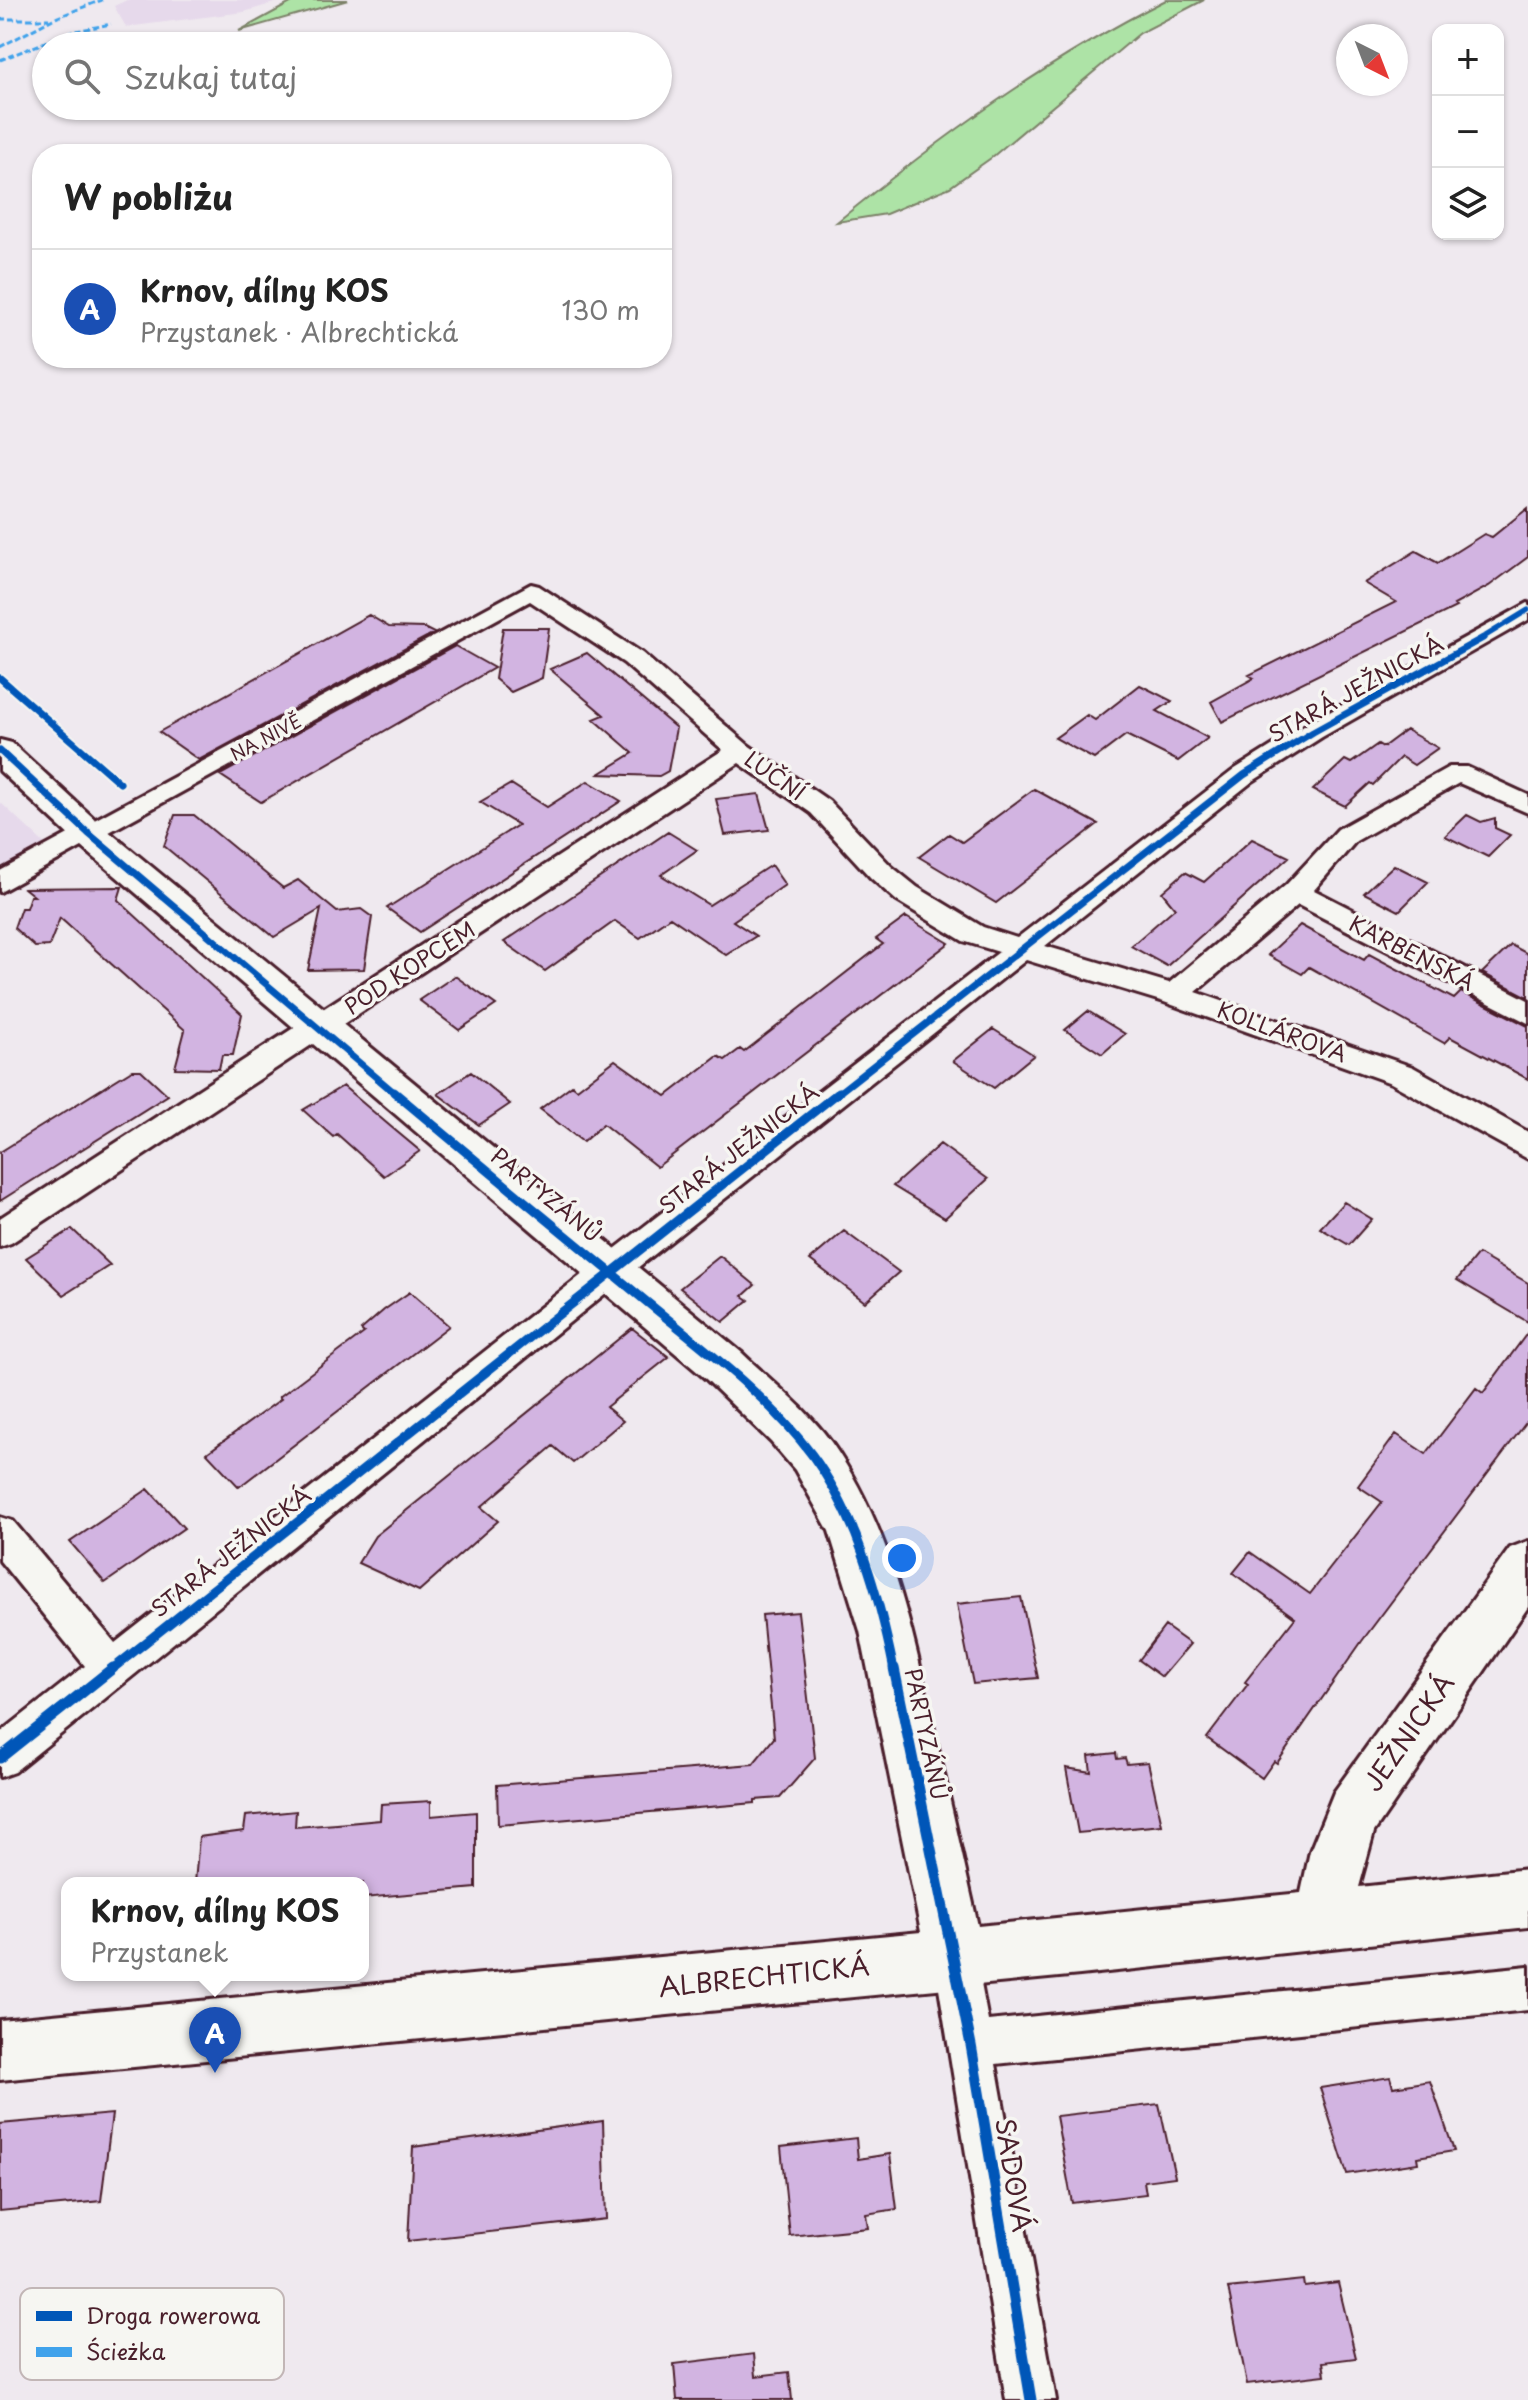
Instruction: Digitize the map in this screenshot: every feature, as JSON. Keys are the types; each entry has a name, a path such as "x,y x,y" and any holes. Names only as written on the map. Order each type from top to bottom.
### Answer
{"street":[{"name":"LUČNÍ","path":"531,591 633,658 739,751 820,807 881,872 907,894 973,934 1023,949"},
{"name":"NA NIVĚ","path":"0,883 531,591"},
{"name":"STARÁ JEŽNICKÁ","path":"0,1758 610,1271 1279,751 1488,636 1528,610"},
{"name":"PARTYZÁNŮ","path":"0,751 88,833 755,1393 812,1455 835,1491 854,1531 886,1631 955,1957"},
{"name":"POD KOPCEM","path":"0,1234 739,751"},
{"path":"1174,995 1296,892 1347,835 1458,773 1528,805"},
{"name":"KARBENSKÁ","path":"1296,892 1528,1013"},
{"name":"KOLLÁROVA","path":"1023,949 1174,995 1402,1075 1528,1147"},
{"path":"0,1533 112,1669"},
{"name":"JEŽNICKÁ","path":"1329,1918 1331,1873 1354,1812 1528,1564"},
{"name":"ALBRECHTICKÁ","path":"0,2050 1528,1898"},
{"name":"SADOVÁ","path":"955,1957 1031,2400"},
{"path":"971,2045 1528,1988"}],"shaded area":[{"path":"127,0 284,0 244,12 126,27 114,6"},
{"path":"0,802 48,847 0,873"}],"green space":[{"path":"296,0 348,0 239,31"},
{"path":"1166,0 1204,0 1140,33 991,158 950,187 886,214 837,222 915,160 1037,74"}],"building":[{"path":"1528,508 1528,557 1489,586 1454,605 1456,607 1222,722 1211,702 1254,678 1249,675 1396,602 1364,583 1416,551 1438,563 1484,534 1492,537"},
{"path":"369,615 389,627 424,628 434,633 199,760 159,732"},
{"path":"503,628 549,628 542,678 511,692 495,679"},
{"path":"455,646 494,668 261,802 220,775"},
{"path":"587,653 676,728 668,771 659,776 599,774 633,753 594,719 604,715 550,669"},
{"path":"1140,685 1172,701 1157,711 1208,738 1178,761 1126,735 1094,759 1055,738 1087,715 1095,720"},
{"path":"1406,730 1438,748 1414,765 1401,757 1373,785 1370,783 1345,806 1313,790 1345,760 1351,763 1378,744 1383,747"},
{"path":"588,781 621,801 420,932 387,908 518,825 480,802 511,784 547,807"},
{"path":"1034,789 1098,824 996,903 919,857 949,834 962,842"},
{"path":"759,794 769,830 725,835 716,799"},
{"path":"175,815 194,815 283,888 298,880 337,912 361,909 372,917 364,969 308,970 321,909 274,937 164,846"},
{"path":"1467,815 1481,822 1495,818 1495,828 1510,835 1488,857 1445,836"},
{"path":"668,832 697,850 661,875 709,905 771,865 785,885 733,921 756,936 726,955 670,917 640,938 615,921 545,971 504,942"},
{"path":"1252,839 1289,857 1167,966 1131,946 1175,908 1162,892 1185,872 1204,882"},
{"path":"1394,865 1428,882 1399,911 1364,893"},
{"path":"122,887 118,900 242,1014 233,1055 222,1055 219,1069 175,1068 185,1030 60,918 49,946 35,947 14,928 21,908 26,908 30,896 34,896 24,888"},
{"path":"906,917 949,943 657,1167 603,1124 583,1142 540,1109 572,1085 577,1089 615,1060 666,1096 718,1056 725,1060 740,1049 744,1052 883,944 876,939"},
{"path":"1300,925 1364,960 1369,954 1454,999 1461,992 1528,1026 1528,1079 1450,1037 1444,1043 1309,967 1302,974 1268,955"},
{"path":"1511,945 1528,954 1528,997 1482,973"},
{"path":"455,976 496,1005 459,1030 419,1000"},
{"path":"1088,1011 1125,1034 1102,1054 1065,1030"},
{"path":"993,1029 1034,1055 994,1088 953,1061"},
{"path":"132,1070 141,1070 168,1095 0,1201 0,1152"},
{"path":"471,1072 510,1104 479,1125 438,1094"},
{"path":"343,1086 420,1151 384,1176 337,1134 333,1137 303,1110"},
{"path":"940,1144 988,1179 945,1218 893,1186"},
{"path":"1344,1202 1372,1219 1349,1245 1320,1228"},
{"path":"72,1229 110,1265 64,1295 26,1258"},
{"path":"844,1231 899,1272 865,1302 810,1260"},
{"path":"1478,1254 1528,1283 1528,1322 1457,1280"},
{"path":"720,1256 755,1285 743,1296 749,1300 723,1322 680,1288"},
{"path":"410,1292 449,1326 239,1487 207,1453 281,1399 279,1397 364,1333 361,1330"},
{"path":"632,1328 669,1357 606,1407 623,1421 573,1463 553,1446 481,1507 498,1521 419,1591 358,1563 375,1536"},
{"path":"1528,1332 1528,1420 1362,1641 1277,1763 1274,1761 1262,1778 1207,1738 1248,1684 1245,1682 1295,1618 1233,1573 1250,1552 1310,1594 1382,1502 1358,1486 1396,1434 1426,1454 1476,1388 1483,1393"},
{"path":"148,1489 184,1528 105,1583 70,1542"},
{"path":"1021,1597 1038,1678 973,1684 957,1604"},
{"path":"798,1612 815,1758 780,1798 755,1800 755,1803 498,1825 497,1785 753,1764 774,1738 762,1615"},
{"path":"1165,1626 1190,1644 1162,1677 1139,1660"},
{"path":"1116,1753 1117,1759 1125,1758 1127,1764 1148,1762 1162,1825 1078,1833 1066,1768 1091,1772 1089,1756"},
{"path":"431,1801 431,1816 476,1812 476,1888 369,1897 369,1877 196,1877 199,1837 244,1831 246,1816 296,1811 295,1827 337,1824 380,1820 381,1804"},
{"path":"1390,2077 1393,2087 1430,2081 1454,2151 1417,2157 1418,2163 1347,2174 1320,2088"},
{"path":"1159,2104 1175,2177 1144,2181 1146,2194 1072,2203 1056,2116"},
{"path":"112,2114 101,2201 0,2211 0,2124"},
{"path":"603,2121 606,2219 408,2241 413,2147"},
{"path":"856,2138 858,2159 890,2154 897,2209 866,2214 868,2228 790,2236 781,2147"},
{"path":"1304,2280 1305,2287 1338,2283 1356,2358 1323,2362 1325,2375 1247,2384 1228,2288"},
{"path":"754,2354 756,2376 789,2372 792,2400 677,2400 674,2364"}],"marked path":[{"path":"0,47 53,19 102,0"},
{"path":"0,19 49,19"},
{"path":"71,32 111,24"},
{"path":"0,60 32,47"}],"cycle path":[{"path":"0,1758 610,1271 1244,775 1313,732 1528,610"},
{"path":"0,678 120,783"},
{"path":"0,751 88,833 724,1366 788,1427 812,1455 835,1491 854,1531 886,1631 971,2045 1031,2400"}],"place":[{"name":"Krnov, dílny KOS","path":"215,2073"}]}
